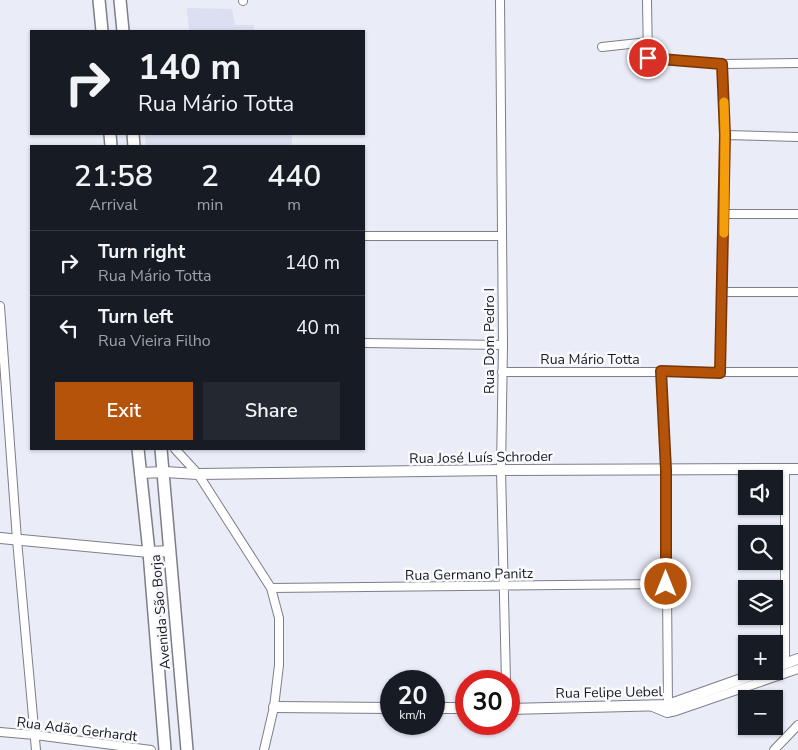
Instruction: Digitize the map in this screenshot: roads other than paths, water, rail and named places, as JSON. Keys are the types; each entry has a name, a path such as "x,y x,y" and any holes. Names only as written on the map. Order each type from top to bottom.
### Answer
{"main road":[{"path":"100,0 102,30"},
{"path":"120,0 123,30"},
{"name":"Avenida São Borja","path":"138,450 149,552 165,750"},
{"name":"Avenida São Borja","path":"161,450 187,750"}],"street":[{"name":"Rua Dom Pedro I","path":"500,0 503,345 501,470 506,670"},
{"path":"647,0 648,58 722,64 798,62"},
{"path":"602,47 648,42"},
{"path":"720,373 725,135 722,64"},
{"path":"725,135 798,137"},
{"path":"724,214 798,214"},
{"path":"365,236 502,236"},
{"path":"722,292 798,292"},
{"path":"0,306 17,540 36,750"},
{"path":"365,343 503,345"},
{"path":"661,371 666,470 668,705"},
{"name":"Rua Mário Totta","path":"502,372 798,372"},
{"path":"176,450 198,474 272,588 280,618 279,665 274,707 264,750"},
{"name":"Rua José Luís Schroder","path":"164,472 198,474 501,470 798,470"},
{"path":"785,470 785,664 798,658"},
{"path":"140,473 164,472"},
{"path":"0,538 149,552 170,551"},
{"name":"Rua Germano Panitz","path":"272,588 666,584"},
{"path":"648,706 666,713 676,711 798,669"},
{"name":"Rua Felipe Uebel","path":"520,709 668,705 739,680"},
{"path":"274,707 380,708"},
{"path":"774,750 798,725"},
{"name":"Rua Adão Gerhardt","path":"0,732 151,750"}]}
